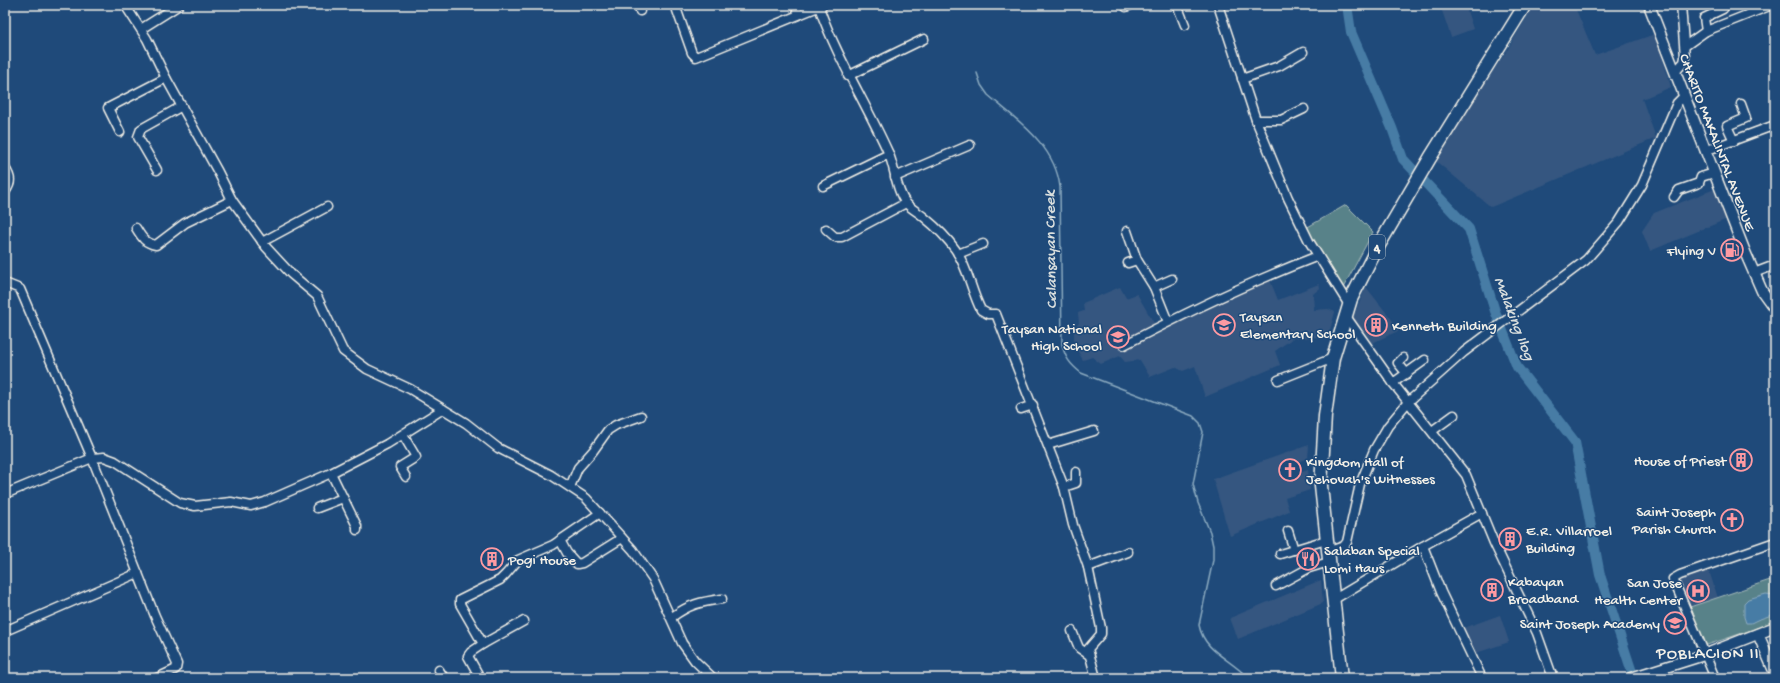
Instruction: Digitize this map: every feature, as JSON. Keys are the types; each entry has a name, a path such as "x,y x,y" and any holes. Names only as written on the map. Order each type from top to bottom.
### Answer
{"highway":[{"name":"4","path":"1342,678 1326,540 1322,486 1323,443 1327,393 1333,358 1347,310 1375,252 1430,158 1525,5"}],"main road":[{"name":"CHARITO MAKALINTAL AVENUE","path":"1649,5 1754,273 1762,291 1775,309"},
{"path":"1631,678 1642,675 1657,675 1775,628"},
{"path":"1758,634 1775,674"}],"street":[{"path":"124,5 141,30 232,200 262,242 291,274 317,296 343,351 367,369 410,390 443,409 466,423 498,448 551,475 586,498 633,550 653,579 672,617 682,643 695,661 714,678"},
{"path":"141,30 179,5"},
{"path":"675,5 692,53 696,57 821,6 848,76 865,104 889,154 895,177 906,203 941,233 958,254 981,310 988,314 997,315 1011,355 1033,405 1064,487 1073,525 1088,567 1101,628 1100,634 1088,649 1096,678"},
{"path":"795,5 799,14"},
{"path":"1177,5 1185,25"},
{"path":"1218,5 1256,120 1299,222 1347,310 1393,383 1466,475 1537,633 1552,678"},
{"path":"1675,72 1684,62 1685,46 1681,5"},
{"path":"1685,46 1706,31 1772,5"},
{"path":"1706,31 1704,18 1723,9"},
{"path":"848,76 924,39"},
{"path":"1242,79 1279,66 1303,52"},
{"path":"120,132 108,108 166,78"},
{"path":"1276,586 1328,557 1344,546 1347,542 1359,490 1369,461 1388,426 1408,402 1477,343 1586,260 1619,222 1642,185 1677,103 1684,96"},
{"path":"1734,141 1727,126 1746,118 1741,104"},
{"path":"157,170 138,137 138,133 141,129 182,106"},
{"path":"1256,120 1281,120 1304,109"},
{"path":"1705,151 1775,125"},
{"path":"895,177 970,145"},
{"path":"823,186 889,154"},
{"path":"5,168 10,178 9,185 5,192"},
{"path":"1674,197 1679,190 1699,183 1701,177 1714,173"},
{"path":"136,228 148,244 156,245 185,223 232,200"},
{"path":"826,229 835,237 842,236 906,203"},
{"path":"262,242 327,207"},
{"path":"1127,232 1137,260 1154,287 1168,322"},
{"path":"958,254 983,244"},
{"path":"1124,345 1168,322 1278,271 1318,256"},
{"path":"1128,263 1137,260"},
{"path":"1754,273 1775,265"},
{"path":"1154,287 1172,279"},
{"path":"5,283 20,289 177,664 176,669 157,678"},
{"path":"1278,380 1333,358"},
{"path":"1403,358 1398,363 1406,374"},
{"path":"1393,383 1425,360"},
{"path":"1020,409 1033,405"},
{"path":"5,494 92,458 104,457 115,461 180,503 196,506 231,502 251,506 266,502 331,473 403,435 443,409"},
{"path":"1432,431 1454,415"},
{"path":"570,487 578,468 593,451 608,430 616,425 641,416"},
{"path":"1048,445 1094,431"},
{"path":"403,435 416,455 415,458 400,467 406,477"},
{"path":"1064,487 1076,483 1076,472"},
{"path":"331,473 357,526 357,530"},
{"path":"317,508 343,498"},
{"path":"483,644 460,604 460,600 500,580 518,560 544,550 600,513"},
{"path":"1333,600 1423,546 1482,513"},
{"path":"1288,531 1294,550"},
{"path":"560,540 567,553 577,564 582,563 622,538"},
{"path":"1280,554 1326,540"},
{"path":"1715,678 1673,579 1684,573 1775,544"},
{"path":"1423,546 1441,592 1482,678"},
{"path":"1088,567 1128,552"},
{"path":"5,631 138,573"},
{"path":"672,617 686,606 699,602 722,599"},
{"path":"477,678 478,674 468,656 483,644 524,621"},
{"path":"1072,631 1079,648 1089,655"},
{"path":"439,670 444,678"}],"shaded area":[{"path":"1440,5 1465,5 1473,29 1451,37"},
{"path":"1534,5 1574,5 1595,55 1655,34 1671,87 1642,99 1656,138 1491,207 1437,162 1471,104 1508,49"},
{"path":"1715,189 1727,219 1650,251 1642,231 1654,213"},
{"name":"Flying V","path":"1735,237 1743,256 1729,262 1722,243"},
{"path":"1269,278 1278,300 1319,284 1320,288 1313,294 1314,310 1328,309 1335,312 1328,337 1293,338 1275,351 1280,365 1205,397 1195,366 1183,371 1175,367 1150,377 1140,360 1125,362 1120,356 1101,364 1092,357 1083,360 1074,345 1074,329 1079,323 1078,313 1084,311 1083,303 1120,287 1126,298 1137,294 1158,330"},
{"name":"Kenneth Building","path":"1366,287 1400,330 1370,344 1352,320"},
{"path":"1309,445 1308,458 1281,468 1285,478 1308,470 1310,490 1285,498 1289,511 1230,536 1213,479"},
{"name":"San Jose Health Center","path":"1708,568 1718,598 1687,608 1679,580"},
{"path":"1321,580 1323,603 1238,639 1230,618"},
{"path":"1766,594 1775,595 1775,613 1751,623 1746,623 1744,617 1744,603 1748,599"},
{"path":"1500,615 1509,642 1476,653 1464,628"}],"green space":[{"path":"1346,205 1373,232 1343,288 1306,228"},
{"path":"1770,580 1771,582 1775,580 1775,622 1704,646 1687,608"}],"waterway":[{"name":"Malaking Ilog","path":"1347,5 1351,32 1392,128 1403,159 1469,229 1495,311 1517,367 1575,442 1600,575 1634,678"},
{"name":"Calansayan Creek","path":"977,73 981,85 988,95 1023,124 1043,146 1057,172 1060,187 1062,344 1068,360 1081,373 1193,416 1200,423 1203,432 1193,484 1198,503 1210,532 1213,546 1213,560 1199,625 1206,642 1212,649 1248,678"}],"place":[{"name":"Flying V","path":"1732,250"},
{"name":"Taysan Elementary School","path":"1224,325"},
{"name":"Kenneth Building","path":"1376,325"},
{"name":"Taysan National High School","path":"1118,337"},
{"name":"House of Priest","path":"1741,460"},
{"name":"Kingdom Hall of Jehovah's Witnesses","path":"1290,470"},
{"name":"Saint Joseph Parish Church","path":"1732,520"},
{"name":"E.R. Villarroel Building","path":"1510,539"},
{"name":"Pogi House","path":"492,559"},
{"name":"Salaban Special Lomi Haus","path":"1308,559"},
{"name":"Kabayan Broadband","path":"1492,590"},
{"name":"San Jose Health Center","path":"1698,591"},
{"name":"Saint Joseph Academy","path":"1675,623"}],"district":[{"name":"POBLACION II","path":"1708,652"}]}
